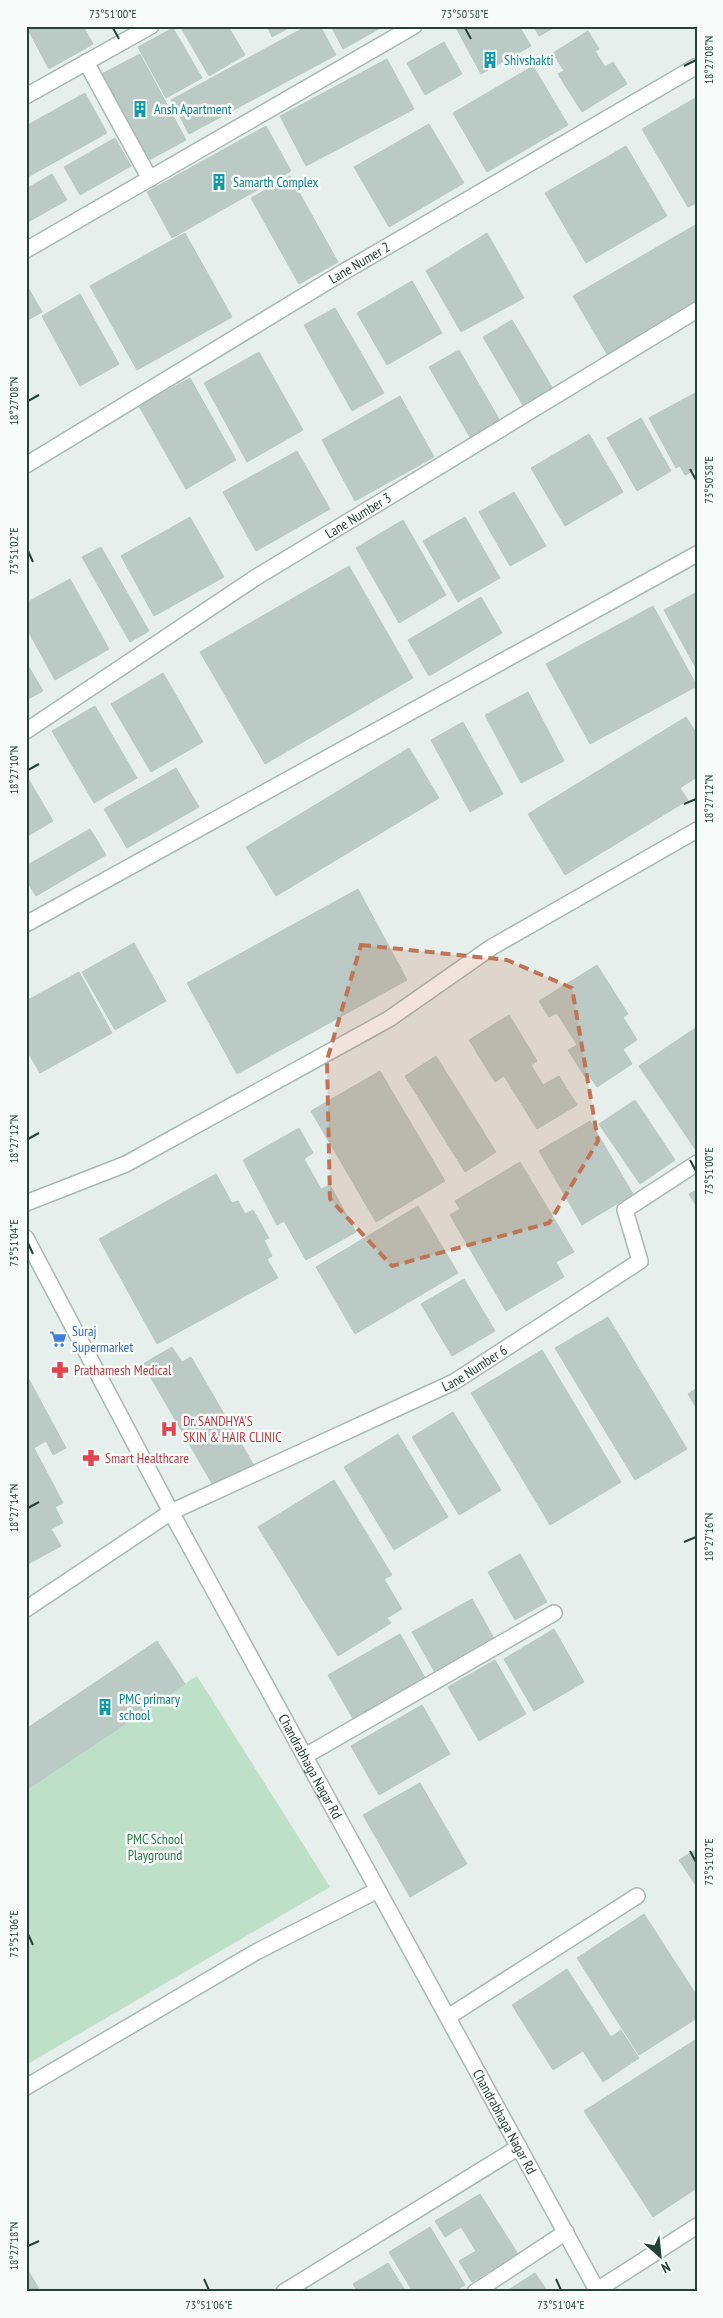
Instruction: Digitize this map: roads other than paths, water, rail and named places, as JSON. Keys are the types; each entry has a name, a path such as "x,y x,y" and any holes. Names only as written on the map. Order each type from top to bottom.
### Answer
{"street":[{"path":"26,96 151,26"},
{"path":"26,250 414,26"},
{"path":"86,62 150,178"},
{"name":"Lane Numer 2","path":"26,465 340,274 697,66"},
{"name":"Lane Number 3","path":"26,731 255,578 697,310"},
{"path":"26,924 697,554"},
{"path":"26,1203 126,1164 389,1019 492,947 697,830"},
{"name":"Lane Number 6","path":"171,1512 454,1382 640,1261 625,1210 697,1163"},
{"name":"Chandrabhaga Nagar Rd","path":"26,1238 171,1512 598,2291"},
{"path":"26,1609 171,1512"},
{"path":"305,1756 554,1613"},
{"path":"26,2088 256,1952 378,1890"},
{"path":"448,2017 637,1896"},
{"path":"284,2292 519,2146"},
{"path":"598,2291 697,2226"},
{"path":"475,2292 566,2232"}],"place":[{"name":"Shivshakti","path":"490,60"},
{"name":"Ansh Apartment","path":"140,109"},
{"name":"Samarth Complex","path":"219,182"},
{"name":"Suraj Supermarket","path":"58,1339"},
{"name":"Prathamesh Medical","path":"60,1370"},
{"name":"Dr. SANDHYA'S SKIN & HAIR CLINIC","path":"169,1429"},
{"name":"Smart Healthcare","path":"91,1458"},
{"name":"PMC primary school","path":"105,1707"}],"park label":[{"name":"PMC School Playground","path":"155,1848"}]}
